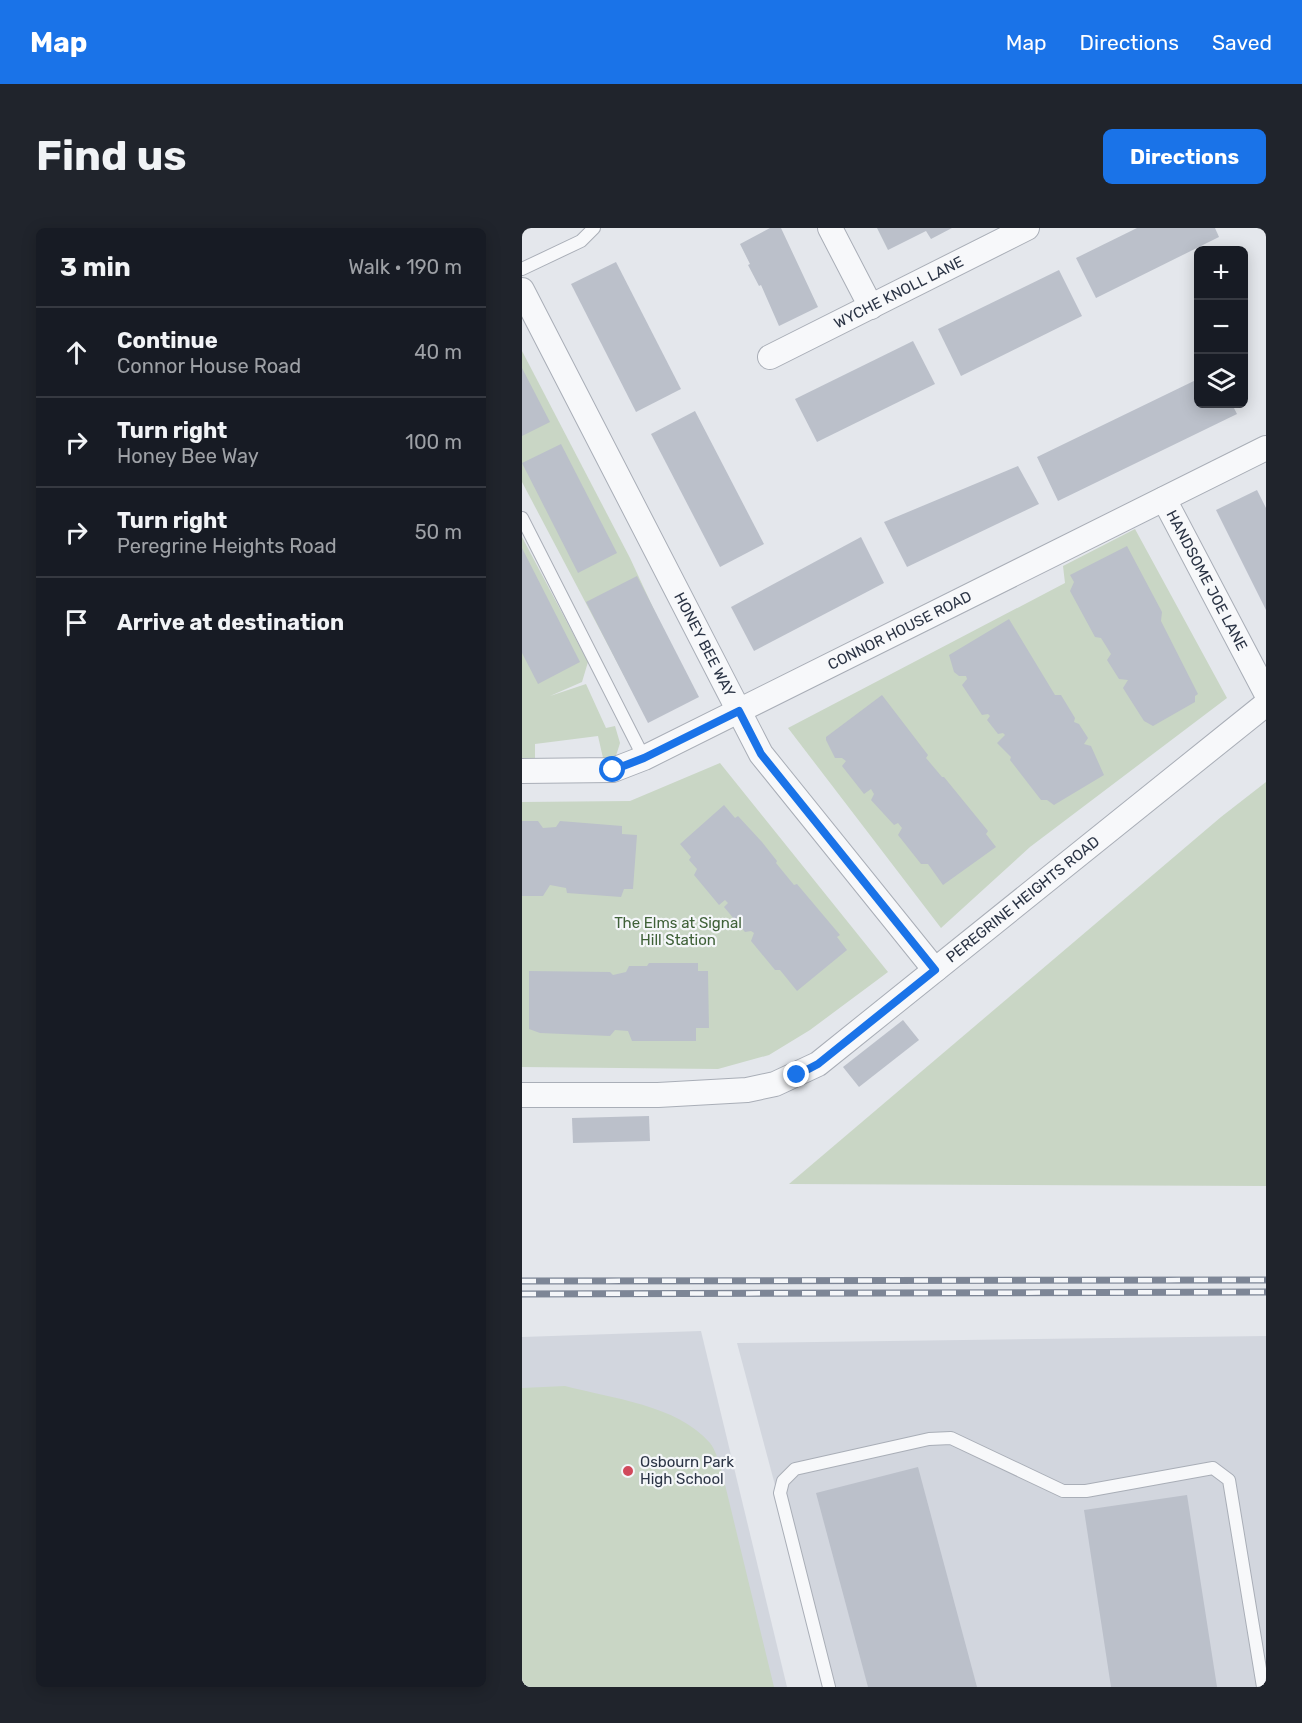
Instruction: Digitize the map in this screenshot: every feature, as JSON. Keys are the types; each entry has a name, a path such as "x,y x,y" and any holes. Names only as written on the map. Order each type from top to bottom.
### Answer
{"street":[{"path":"830,228 871,307"},
{"name":"WYCHE KNOLL LANE","path":"770,357 1027,228"},
{"name":"HONEY BEE WAY","path":"522,290 761,754 935,970"},
{"name":"CONNOR HOUSE ROAD","path":"522,771 596,772 613,770 644,758 1266,448"},
{"name":"HANDSOME JOE LANE","path":"1164,499 1266,693"},
{"name":"PEREGRINE HEIGHTS ROAD","path":"522,1095 703,1094 747,1090 776,1084 818,1064 1266,704"}],"lane":[{"path":"522,269 581,241 594,228"},
{"path":"522,518 644,758"},
{"path":"829,1687 780,1493 783,1481 795,1469 929,1439 951,1438 1063,1491 1086,1491 1213,1468 1229,1480 1263,1687"}],"shaded area":[{"name":"Osbourn Park High School","path":"701,1331 787,1687 522,1687 522,1337"},
{"path":"1266,1336 1266,1687 829,1687 737,1343"}],"green space":[{"path":"522,351 630,558 694,696 648,721 522,482"},
{"path":"1135,529 1227,698 1030,847 941,928 788,728 1065,583 1063,566"},
{"path":"522,537 588,662 582,682 550,696 586,684 606,728 615,726 620,743 615,759 603,758 598,736 535,744 535,761 522,761"},
{"name":"The Elms at Signal Hill Station","path":"720,763 888,972 810,1030 769,1055 718,1069 522,1067 522,802 630,801"},
{"path":"1266,782 1266,1186 789,1184 1221,817"},
{"name":"Osbourn Park High School","path":"565,1386 662,1411 696,1430 712,1445 721,1468 774,1687 522,1687 522,1388"}],"building":[{"path":"770,228 781,228 818,307 779,326 740,244"},
{"path":"877,228 952,228 931,239 926,231 888,250"},
{"path":"1137,228 1215,228 1219,237 1201,246 1194,246 1194,249 1096,298 1076,258"},
{"path":"616,262 681,389 636,412 571,284"},
{"path":"1059,270 1082,316 961,376 938,329"},
{"path":"913,341 935,384 817,442 795,399"},
{"path":"522,368 550,422 522,436"},
{"path":"1194,381 1194,408 1234,408 1237,414 1058,501 1037,457"},
{"path":"695,411 764,544 720,567 651,434"},
{"path":"561,444 617,553 578,573 522,463"},
{"path":"1018,466 1039,504 907,567 884,522"},
{"path":"1257,490 1266,508 1266,610 1216,510"},
{"path":"861,537 884,583 754,651 731,607"},
{"path":"1127,546 1162,612 1161,621 1198,694 1195,696 1195,702 1153,726 1144,721 1123,688 1128,680 1119,679 1107,660 1111,654 1101,638 1095,637 1070,591 1074,582 1070,575"},
{"path":"522,548 580,662 538,684 522,653"},
{"path":"637,576 699,697 648,723 586,602"},
{"path":"1009,619 1055,695 1061,695 1075,718 1074,722 1079,724 1088,738 1084,744 1091,746 1104,775 1054,805 1047,800 1041,800 1010,760 1011,757 997,743 1005,735 998,734 987,720 990,716 988,714 982,715 962,685 967,679 966,676 959,676 954,672 949,655"},
{"path":"882,695 928,755 926,758 988,831 986,834 996,847 943,885 928,864 921,864 898,835 902,828 898,823 894,825 871,800 874,794 871,789 864,794 842,766 846,761 842,758 835,758 826,740 826,737"},
{"path":"724,805 735,818 738,816 762,842 794,885 797,884 840,935 837,937 847,950 797,991 780,970 775,970 751,941 754,933 745,932 724,907 728,903 725,900 719,905 694,875 697,869 680,844"},
{"path":"522,821 538,821 543,828 556,827 560,821 622,826 622,834 637,835 633,889 624,889 621,897 567,893 566,888 550,885 543,896 522,896"},
{"path":"649,963 698,963 698,971 708,971 709,1028 696,1028 696,1041 632,1041 628,1031 615,1030 610,1036 540,1033 529,1029 529,971 610,972 613,975 626,972 629,966 647,966"},
{"path":"903,1020 919,1040 859,1087 843,1067"},
{"path":"649,1116 650,1141 573,1143 572,1118"},
{"path":"918,1467 977,1687 868,1687 816,1493"},
{"path":"1187,1495 1217,1687 1111,1687 1084,1510"}],"railway":[{"path":"522,1281 1266,1280"},
{"path":"522,1294 1266,1292"}],"place":[{"name":"Osbourn Park High School","path":"628,1471"}],"route":[{"path":"613,770 644,758 739,711 761,754 935,970 818,1064 797,1075"}]}
